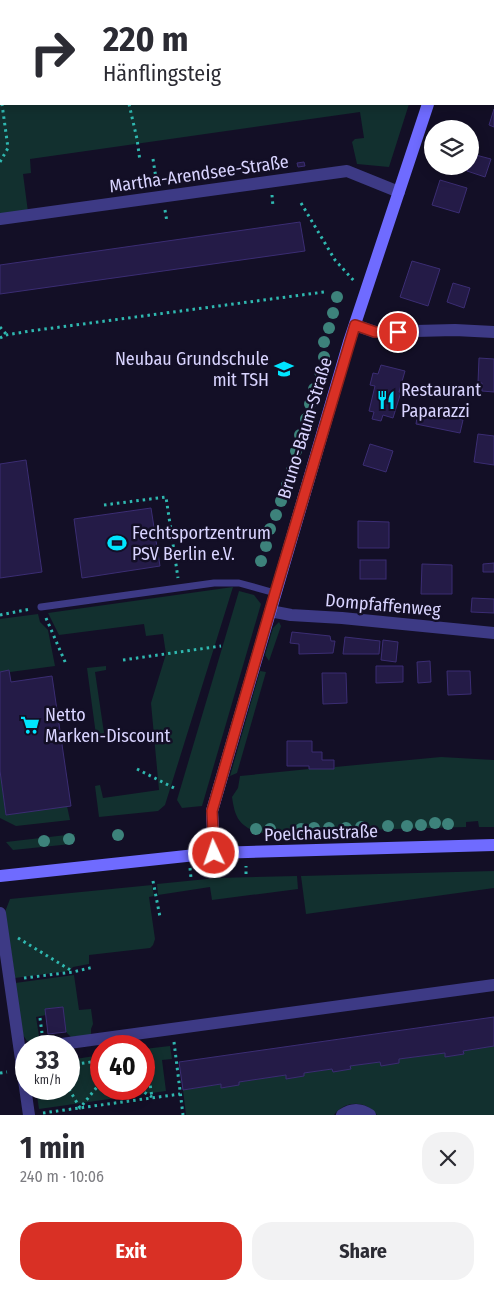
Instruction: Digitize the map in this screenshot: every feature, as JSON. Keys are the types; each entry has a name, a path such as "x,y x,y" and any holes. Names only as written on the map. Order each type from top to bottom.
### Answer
{"street":[{"name":"Bruno-Baum-Straße","path":"214,853 212,811 355,325 428,105"},
{"name":"Martha-Arendsee-Straße","path":"0,219 348,172 399,192"},
{"path":"355,325 375,332 455,330 494,332"},
{"name":"Dompfaffenweg","path":"270,611 291,616 342,618 494,633"},
{"name":"Poelchaustraße","path":"0,876 214,853 494,845"},
{"path":"0,913 20,1035"},
{"path":"80,1042 494,985"},
{"path":"31,1100 33,1115"},
{"path":"342,1115 350,1110 361,1110 370,1115"}],"lane":[{"path":"41,608 235,582 275,593"}],"path":[{"path":"0,162 8,148 1,105"},
{"path":"129,105 140,161"},
{"path":"153,159 158,188"},
{"path":"300,203 334,260 355,283"},
{"path":"0,338 6,335 324,292"},
{"path":"0,327 6,335"},
{"path":"104,505 166,497 179,588"},
{"path":"0,615 41,608 66,664"},
{"path":"123,660 221,646"},
{"path":"77,741 133,733"},
{"path":"137,769 176,789"},
{"path":"153,881 160,917"},
{"path":"2,929 73,972"},
{"path":"10,980 73,972 94,967"},
{"path":"174,1042 183,1115"},
{"path":"0,1073 8,1072"},
{"path":"155,1098 180,1094"},
{"path":"80,1108 90,1096"},
{"path":"75,1100 80,1108"},
{"path":"33,1115 138,1100"}],"green space":[{"path":"0,105 409,105 389,167 357,164 352,142 355,139 364,138 360,112 30,159 31,173 23,174 28,212 0,216"},
{"path":"233,587 165,805 158,811 99,817 95,786 100,785 103,798 159,790 151,703 166,654 163,634 146,636 144,624 59,635 48,613"},
{"path":"239,591 254,595 261,604 202,806 182,808 177,800"},
{"path":"38,614 40,622 48,630 55,666 0,672 0,619"},
{"path":"279,622 281,626 269,661 265,655 273,628"},
{"path":"106,666 106,670 95,672 104,733 96,735 87,668"},
{"path":"260,671 266,672 237,773 230,776"},
{"path":"441,757 494,760 494,827 479,827 478,821 466,822 466,827 259,833 246,827 236,815 232,797 238,788 240,776 309,769 334,769 335,767"},
{"path":"0,771 6,815 67,806 70,820 16,826 0,818"},
{"path":"75,834 71,844 13,850 6,842"},
{"path":"494,871 494,888 306,914 301,876"},
{"path":"297,876 298,889 212,900 210,887 158,895 157,884 217,878"},
{"path":"152,885 154,896 149,897 155,939 150,948 89,955 89,964 73,967 69,971 15,978 5,912 10,899"},
{"path":"74,975 79,1010 91,1009 93,1024 91,1035 80,1037 80,1035 69,1035 66,1032 62,1007 45,1009 46,1015 36,1017 39,1035 23,1035 15,983"},
{"path":"170,1046 172,1059 162,1060 166,1091 155,1093 155,1048"},
{"path":"494,1046 494,1115 377,1115 361,1104 350,1104 334,1115 186,1115 183,1090 221,1084 222,1088 239,1085 239,1082 286,1075 287,1079 304,1076 304,1073 332,1069 333,1072 351,1069 350,1066 380,1062 381,1066 399,1063 399,1059 445,1053 445,1056 464,1054 463,1051"},
{"path":"90,1057 90,1100 102,1100 39,1109 38,1100 80,1100 80,1058"}],"building":[{"path":"494,109 494,127 489,125"},
{"path":"479,156 491,159 485,177 479,175"},
{"path":"304,162 305,166 298,167 297,163"},
{"path":"440,180 467,188 459,213 432,205"},
{"path":"300,222 305,251 0,294 0,265"},
{"path":"412,261 440,269 428,306 400,297"},
{"path":"453,283 470,288 464,308 447,302"},
{"path":"479,358 494,359 494,392 482,391 482,383 478,383"},
{"name":"Restaurant Paparazzi","path":"381,365 405,371 393,418 383,415 381,421 372,419 374,412 369,411 375,386 370,385 373,373 378,374"},
{"path":"418,411 463,420 460,433 416,424"},
{"path":"478,434 494,436 494,465 474,462"},
{"path":"370,444 393,451 386,472 363,465"},
{"path":"26,460 42,572 0,578 0,464"},
{"name":"Fechtsportzentrum PSV Berlin e.V.","path":"151,508 160,566 82,578 74,519"},
{"path":"358,521 389,522 389,548 358,548"},
{"path":"360,560 386,560 386,579 360,579"},
{"path":"494,563 494,572 483,572 483,564"},
{"path":"422,564 452,565 452,594 421,594"},
{"path":"472,598 494,599 494,613 471,612"},
{"path":"292,632 330,636 331,641 335,641 333,653 299,654 299,644 290,643"},
{"path":"345,637 380,641 379,654 343,654"},
{"path":"383,640 398,642 396,662 381,660"},
{"path":"430,661 431,682 418,683 417,662"},
{"path":"376,666 403,666 403,682 376,683"},
{"name":"Netto Marken-Discount","path":"9,670 11,682 52,676 71,806 6,815 0,771 0,672"},
{"path":"447,671 470,671 471,694 448,695"},
{"path":"322,673 346,673 347,703 323,704"},
{"path":"287,741 312,741 312,752 322,752 322,760 334,760 334,769 309,769 309,766 287,766"},
{"path":"63,1007 66,1032 48,1034 45,1009"},
{"path":"494,1017 494,1046 463,1051 464,1054 445,1057 445,1053 399,1059 399,1063 381,1066 380,1062 350,1066 351,1069 333,1072 332,1069 304,1073 304,1076 286,1079 286,1075 239,1082 239,1085 221,1088 221,1084 183,1090 179,1062"}],"place":[{"name":"Neubau Grundschule mit TSH","path":"284,369"},
{"name":"Restaurant Paparazzi","path":"386,400"},
{"name":"Fechtsportzentrum PSV Berlin e.V.","path":"117,543"},
{"name":"Netto Marken-Discount","path":"30,725"}],"route":[{"path":"214,853 212,811 355,325 375,332 398,332"}]}
